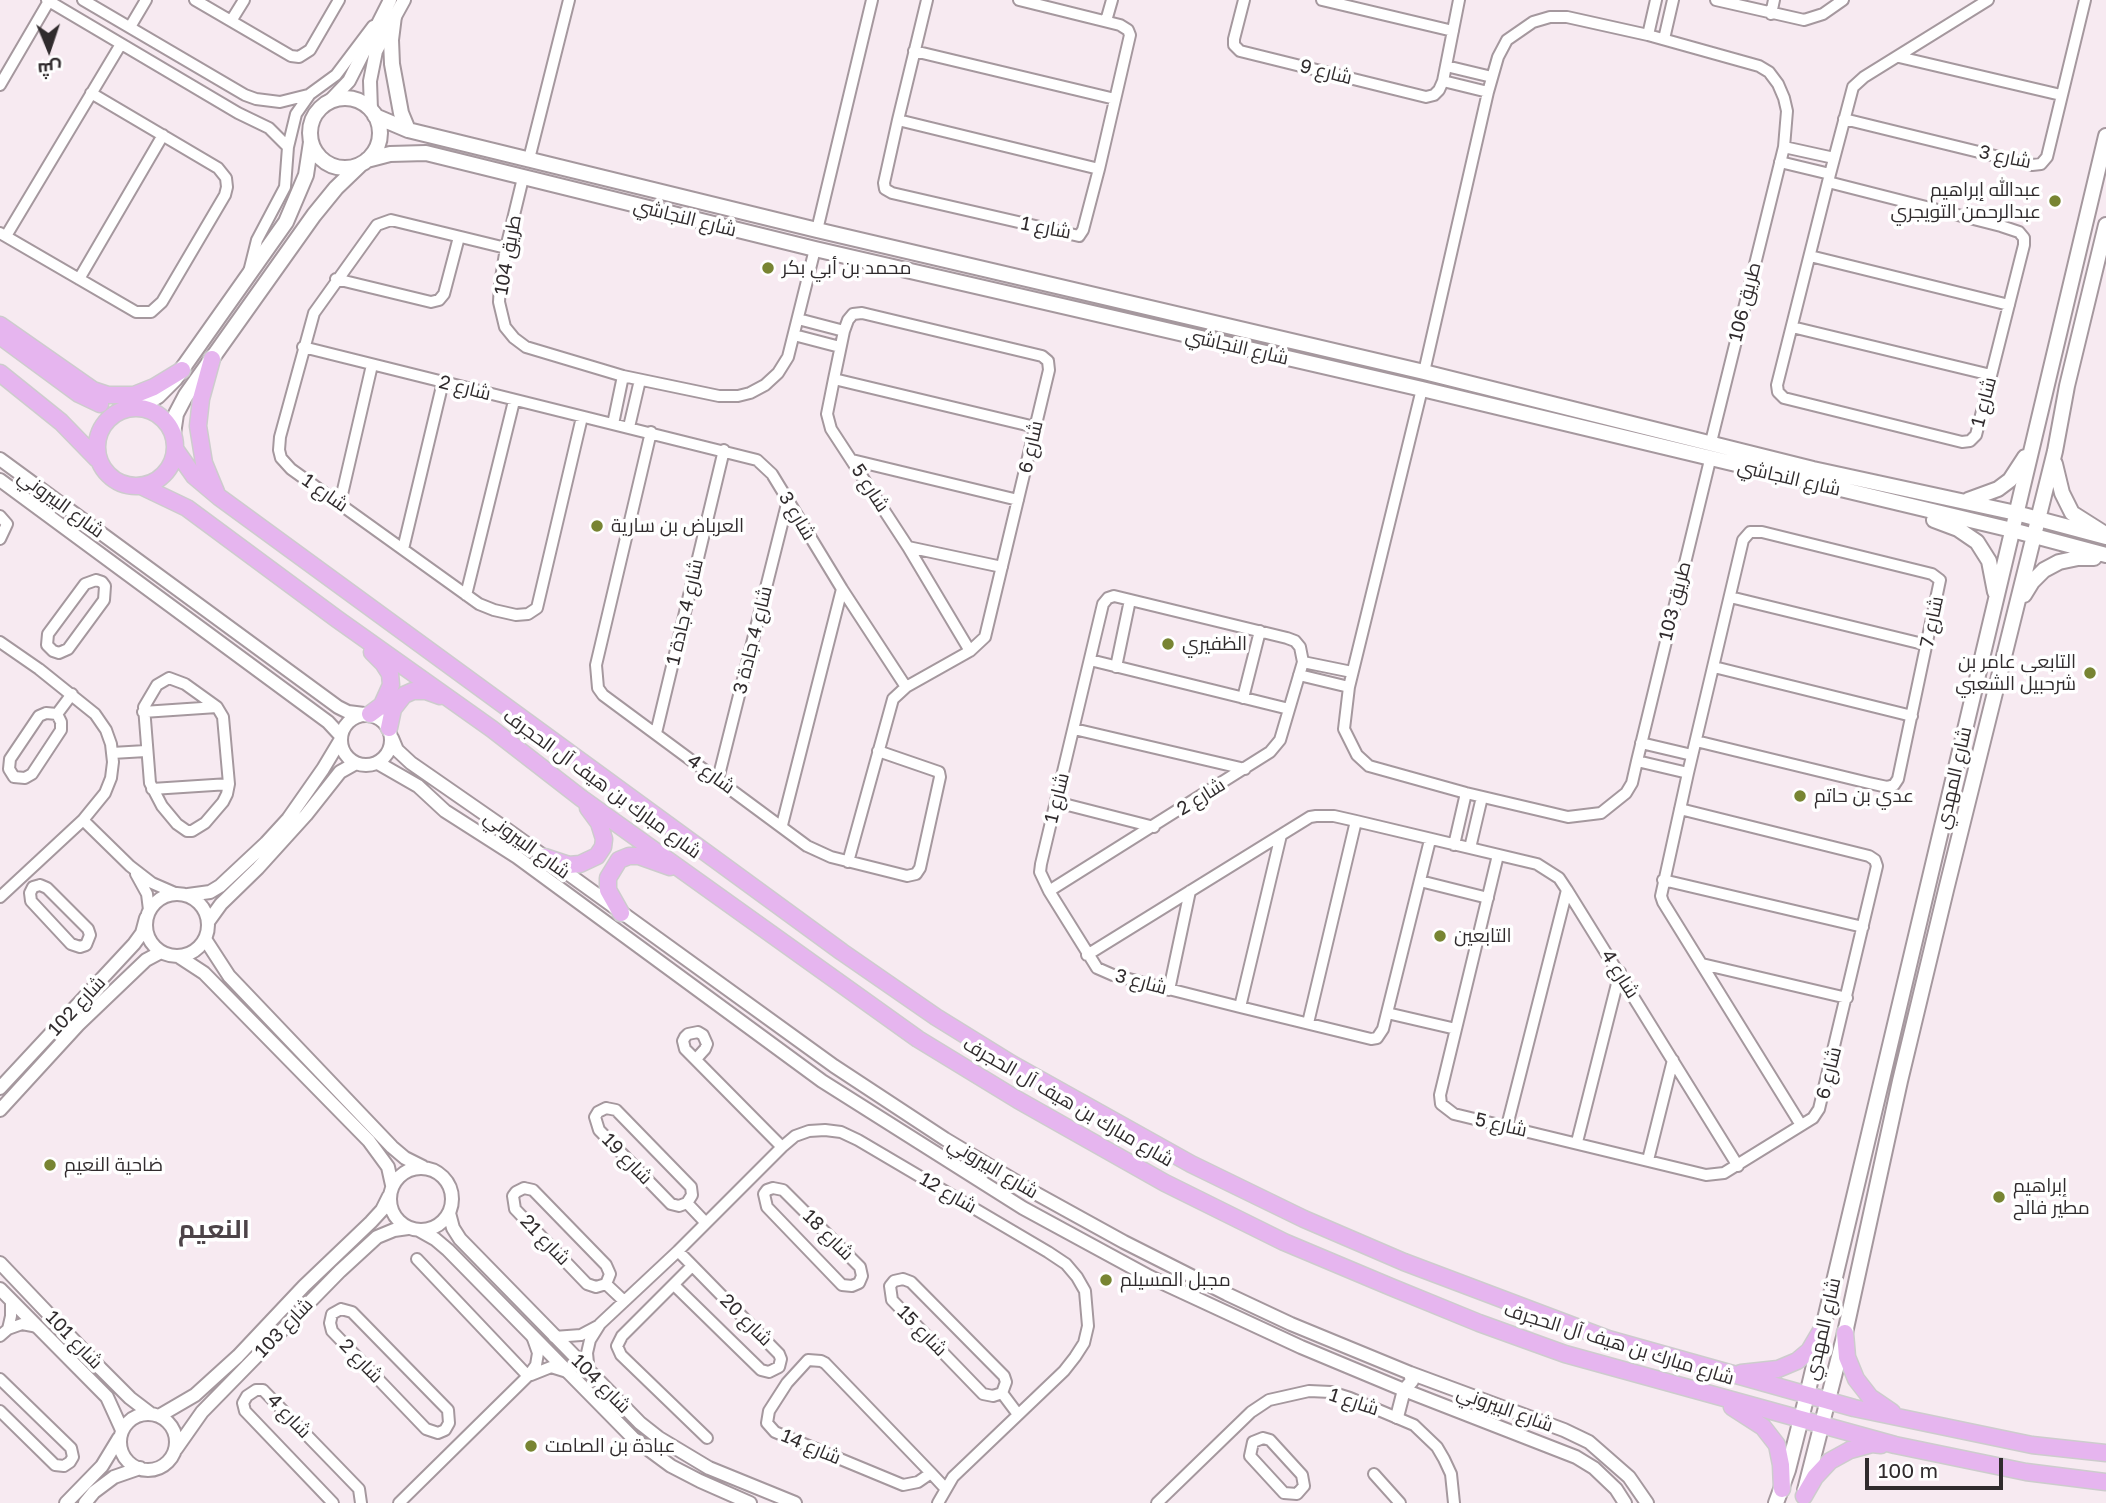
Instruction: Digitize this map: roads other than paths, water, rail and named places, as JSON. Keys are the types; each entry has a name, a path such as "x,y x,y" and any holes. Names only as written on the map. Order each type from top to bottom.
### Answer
{"main road":[{"path":"388,14 401,113 408,130"},
{"path":"0,373 61,422 112,478 125,485 141,486 162,477 171,464 176,414 180,404 324,201 377,148 380,132 373,113 351,99 335,100 322,107 313,120 306,176 294,207 181,370 158,396 109,418 100,430 96,445 98,460"},
{"name":"شارع النجاشي","path":"373,113 408,130 817,230 1274,336 1813,468 1967,501 2106,536"},
{"name":"شارع المهدي","path":"1779,1496 1801,1420 2106,136"},
{"path":"311,142 318,156 331,165 346,168 364,162"},
{"name":"شارع النجاشي","path":"364,162 402,152 426,153 815,249 1422,389 1710,460 2012,530 2106,557"},
{"path":"2097,176 2096,195 2106,200"},
{"path":"624,203 630,194 628,183"},
{"path":"650,209 649,197 656,190"},
{"path":"2086,217 2092,212 2100,212 2105,219 2105,228"},
{"name":"شارع المهدي","path":"1802,1500 1844,1333 1900,1081 2055,451 2067,386 2105,228"},
{"path":"0,325 93,390 108,396 134,395 154,387 181,370"},
{"path":"0,336 79,394 93,401 160,416 174,442"},
{"path":"1267,355 1276,344 1274,336"},
{"path":"1296,361 1293,350 1302,343"},
{"path":"212,359 201,399 199,438 208,475 219,497"},
{"path":"1522,414 1530,405 1528,398"},
{"path":"1555,422 1553,412 1557,405"},
{"name":"شارع مبارك بن هيف آل الحجرف","path":"174,442 194,476 219,497 892,987 1012,1064 1191,1164 1293,1214 1404,1262 1608,1339 1827,1401 1914,1421 2041,1446 2106,1453"},
{"path":"1967,501 1998,489 2010,480 2031,447"},
{"path":"2055,451 2055,471 2072,513 2106,536"},
{"name":"شارع مبارك بن هيف آل الحجرف","path":"141,486 187,508 337,620 492,729 581,797 918,1039 1018,1100 1165,1183 1296,1247 1479,1323 1565,1354 1895,1445 2033,1473 2106,1482"},
{"path":"1891,502 1958,529 1978,542 1989,561 1996,598"},
{"path":"2018,606 2032,582 2044,570 2059,562 2078,558 2106,557"},
{"path":"337,620 383,663 390,674 391,685 382,705 367,714"},
{"path":"391,733 393,709 404,695 413,691 438,695 492,729"},
{"path":"545,857 569,864 580,864 597,856 603,847 604,839 599,823 581,797"},
{"path":"1944,822 1948,841 1958,845"},
{"path":"621,913 608,890 608,878 620,860 639,856 690,875"},
{"path":"1930,881 1938,886 1943,905"},
{"path":"869,1002 882,1007 892,1004 895,994 892,987"},
{"path":"1018,1100 1017,1088 1026,1083 1100,1115"},
{"path":"1735,1374 1777,1369 1797,1362 1809,1351 1822,1329"},
{"path":"1844,1333 1847,1357 1856,1379 1870,1397 1890,1411 1914,1421"},
{"path":"1684,1387 1740,1410 1763,1427 1777,1445 1782,1465 1779,1496"},
{"path":"1802,1500 1815,1477 1830,1461 1850,1450 1872,1444 1895,1445"},
{"path":"2033,1473 2026,1460 2028,1453 2041,1446"}],"street":[{"path":"83,0 245,95 280,102 303,98 335,75 388,14 404,0"},
{"path":"130,27 146,0"},
{"path":"195,0 290,56 299,57 310,50 339,0"},
{"path":"231,21 244,0"},
{"path":"373,113 369,95 372,66 390,0"},
{"path":"529,159 569,0"},
{"path":"817,230 872,0"},
{"name":"شارع 1","path":"927,0 898,120 885,189 1079,236 1083,230 1099,169 1130,35 1125,27 1107,21"},
{"path":"1019,0 1107,21 1112,0"},
{"name":"شارع 9","path":"1244,0 1234,39 1234,45 1240,51 1426,97 1434,96 1443,80"},
{"path":"1322,0 1453,32"},
{"path":"1459,0 1443,80 1488,92"},
{"path":"1648,35 1656,0"},
{"path":"1664,39 1674,0"},
{"path":"1716,0 1804,20 1823,14 1843,0"},
{"path":"1771,14 1774,0"},
{"path":"1780,162 1829,178 1856,83 1988,0"},
{"name":"شارع 3","path":"1844,118 2037,165 2047,157 2085,0"},
{"path":"0,85 48,1 237,113 270,128 288,147"},
{"path":"328,103 349,81 388,14"},
{"name":"طريق 106","path":"1424,372 1488,92 1498,57 1507,40 1533,22 1550,17 1567,17 1648,35 1742,60 1769,72 1784,98 1787,125 1784,147 1711,442"},
{"path":"91,93 218,168 226,178 225,195 162,302 151,312 136,312 3,235 121,44"},
{"path":"914,51 1115,99"},
{"path":"1899,57 2061,95"},
{"path":"1446,66 1492,78"},
{"path":"247,276 257,240 285,187 288,147 296,114 310,94"},
{"path":"898,120 1099,169"},
{"path":"79,279 163,135"},
{"path":"1784,147 1834,158"},
{"name":"طريق 104","path":"523,178 506,248 499,302 505,327 526,348 538,353 623,376 719,396 738,396 765,386 778,373 788,357 815,249"},
{"name":"شارع 1","path":"1829,178 2019,232 2024,238 1976,435 1970,441 1962,442 1784,398 1777,392 1829,178"},
{"name":"شارع 1","path":"506,248 391,220 377,225 314,313 303,347 279,450 281,458 291,469 479,604 516,615 528,614 537,608 582,417"},
{"path":"336,279 431,302 439,300 444,294 459,237"},
{"path":"1810,256 2009,305"},
{"name":"شارع 6","path":"853,314 862,313 1042,356 1048,361 1049,370 985,637 970,651 906,687"},
{"name":"شارع 5","path":"853,314 844,331 827,414 831,429 908,547 970,651"},
{"path":"798,319 844,331"},
{"path":"1792,327 1991,375"},
{"path":"794,335 840,347"},
{"name":"شارع 2","path":"303,347 514,401 629,427"},
{"path":"340,503 372,365"},
{"path":"613,424 623,376"},
{"path":"834,379 1035,427"},
{"path":"629,427 640,380"},
{"path":"403,549 443,382"},
{"name":"طريق 103","path":"1422,389 1352,673 1344,729 1357,755 1370,766 1482,797 1568,817 1601,813 1612,807 1626,793 1632,783 1710,460"},
{"path":"466,595 514,401"},
{"name":"شارع 3","path":"629,427 757,460 772,474 906,687"},
{"name":"شارع 4","path":"650,432 596,666 595,679 603,695 807,846 848,862 907,876 916,874 920,867 939,772 878,751"},
{"name":"شارع 4 جادة 1","path":"656,733 724,450"},
{"name":"شارع البيروني","path":"0,459 338,707 348,712 367,714"},
{"path":"852,460 1018,500"},
{"path":"0,480 8,480 11,477 11,468"},
{"name":"شارع البيروني","path":"0,480 328,722 341,737"},
{"path":"19,493 20,484 30,482"},
{"name":"شارع 4 جادة 3","path":"718,779 788,500"},
{"path":"0,516 7,524 0,539"},
{"name":"شارع 7","path":"1749,532 1762,532 1932,574 1940,580 1898,779 1894,785 1887,787 1696,741 1730,597 1744,540 1749,532"},
{"path":"908,547 1002,567"},
{"path":"89,581 102,582 107,592 104,600 68,649 59,653 52,651 47,645 48,634 85,584 89,581"},
{"path":"782,825 842,589"},
{"name":"شارع 1","path":"1087,955 1040,872 1103,604 1114,596 1295,641 1300,647 1303,662"},
{"path":"1730,597 1927,645"},
{"path":"1116,667 1130,600"},
{"path":"1243,698 1260,631"},
{"path":"0,642 95,714 111,744 112,753 111,778 105,793 83,820 0,897"},
{"path":"39,669 52,651"},
{"path":"257,670 270,666 269,656"},
{"path":"1090,660 1289,709"},
{"path":"1303,662 1352,673"},
{"name":"شارع 2","path":"1049,891 1154,827 1277,746 1303,662"},
{"path":"271,680 272,671 283,666"},
{"path":"1714,667 1912,716"},
{"path":"1299,675 1349,687"},
{"path":"169,678 186,684 217,706 223,717 229,784 223,802 215,813 197,830 187,831 177,824 162,806 152,789 143,712 157,685 169,678"},
{"path":"848,862 892,699 906,687"},
{"path":"57,715 72,694"},
{"path":"143,712 217,706"},
{"path":"46,713 57,715 61,730 32,774 25,778 14,777 9,769 10,759 39,716 46,713"},
{"path":"148,914 156,901 164,896 210,892 220,886 266,843 288,819 323,769 345,725 353,718 367,714 377,717 391,733 391,748 386,757 378,763 356,763 345,753 341,737"},
{"path":"1074,729 1245,769"},
{"name":"شارع البيروني","path":"391,733 397,750 411,763 834,1066 946,1139 1124,1242 1270,1314 1427,1380 1590,1442 1629,1477 1647,1503"},
{"name":"شارع 6","path":"1680,809 1869,856 1875,860 1877,866 1819,1109 1813,1118 1801,1125 1663,902 1663,880 1696,741"},
{"path":"1641,743 1692,755"},
{"path":"112,753 146,751"},
{"path":"1637,761 1688,773"},
{"path":"208,922 292,831 340,772 356,763"},
{"name":"شارع البيروني","path":"378,763 418,786 445,811 517,857 822,1081 1024,1208 1150,1277 1301,1347 1576,1457 1594,1468 1616,1489 1625,1503"},
{"path":"152,789 229,784"},
{"path":"1454,845 1466,793"},
{"path":"1470,848 1482,797"},
{"path":"1056,802 1154,827"},
{"name":"شارع 3","path":"1430,839 1387,1013 1380,1035 1371,1039 1103,972 1087,955 1310,817 1334,816 1356,821 1430,839 1454,845"},
{"path":"83,820 130,866 152,883 198,901 205,911 208,922 205,939 189,954 178,956"},
{"path":"1308,1023 1356,821"},
{"path":"1240,1007 1281,835"},
{"name":"شارع 4","path":"1454,845 1537,864 1559,878 1620,972 1738,1166"},
{"name":"شارع 5","path":"1498,855 1440,1095 1441,1104 1454,1114 1706,1175 1724,1173 1738,1166 1801,1125"},
{"path":"130,866 147,894 146,931 151,943 161,952 178,956 204,973 369,1141 388,1167 391,1209 397,1220 413,1229 431,1228 442,1222 449,1213 453,1198 448,1183 438,1172 405,1158 392,1147 229,976 205,939"},
{"path":"23,876 33,887"},
{"path":"1663,880 1863,927"},
{"path":"1420,881 1488,898"},
{"path":"33,887 47,888 88,929 90,935 86,945 80,947 71,944 31,901 33,887"},
{"path":"1507,1126 1567,890"},
{"path":"1169,990 1190,891"},
{"name":"شارع 102","path":"0,1088 134,944 142,933 148,914"},
{"name":"شارع 102","path":"0,1110 78,1025 146,960 161,952"},
{"path":"1702,964 1847,998"},
{"path":"1577,1142 1620,972"},
{"path":"1387,1013 1456,1029"},
{"path":"756,1032 767,1028 768,1019"},
{"path":"778,1047 780,1035 789,1034"},
{"path":"696,1059 782,1147"},
{"path":"1648,1160 1674,1060"},
{"name":"شارع 19","path":"606,1108 617,1110 691,1187 692,1195 687,1203 679,1206 671,1204 599,1130 595,1117 598,1112 606,1108"},
{"name":"شارع 12","path":"554,1337 581,1335 600,1324 678,1251 751,1175 795,1136 809,1131 841,1132 1048,1252 1066,1264 1085,1291 1088,1326 1083,1343 1064,1371 953,1477 938,1503"},
{"path":"390,1191 399,1175 410,1169 423,1167"},
{"name":"شارع 18","path":"751,1175 767,1190 780,1189 793,1200 860,1267 862,1276 859,1283 852,1286 842,1285 766,1208 763,1198 767,1190"},
{"name":"شارع 21","path":"524,1188 533,1190 606,1265 610,1274 606,1284 596,1287 587,1284 514,1209 512,1201 516,1192 524,1188"},
{"name":"شارع 103","path":"155,1415 195,1395 238,1356 304,1286 371,1222 382,1210 390,1191"},
{"name":"شارع 19","path":"687,1203 705,1222"},
{"name":"شارع 104","path":"449,1213 453,1228 460,1239 640,1423 678,1451 709,1468 795,1503"},
{"name":"شارع 103","path":"176,1449 202,1412 377,1237 394,1230 413,1229"},
{"name":"شارع 104","path":"413,1229 435,1239 448,1250 633,1438 668,1463 750,1503"},
{"name":"شارع 20","path":"674,1285 761,1370 769,1372 777,1369 781,1363 779,1354 678,1251"},
{"path":"417,1259 528,1376"},
{"name":"شارع 101","path":"0,1263 130,1398 155,1415"},
{"path":"692,1266 622,1336 617,1346 621,1354 708,1438"},
{"name":"شارع 15","path":"903,1279 911,1282 1004,1376 1006,1382 1002,1393 993,1396 983,1394 892,1300 889,1290 894,1281 903,1279"},
{"name":"شارع 21","path":"606,1284 624,1301"},
{"name":"شارع 101","path":"0,1289 107,1397 121,1434"},
{"path":"4,1333 11,1317 11,1300"},
{"name":"شارع 2","path":"341,1309 352,1312 448,1410 449,1423 445,1430 434,1432 426,1429 332,1331 332,1314 341,1309"},
{"path":"4,1333 22,1324 38,1327"},
{"name":"شارع 12","path":"589,1373 587,1353 590,1340 600,1324"},
{"path":"399,1503 528,1376 536,1365 538,1353 532,1336"},
{"name":"شارع 14","path":"931,1473 918,1482 902,1485 775,1432 767,1423 769,1411 787,1383 808,1360 821,1361 931,1473 945,1488"},
{"path":"528,1376 551,1367 567,1372"},
{"path":"1397,1417 1404,1390 1410,1384 1410,1373"},
{"path":"0,1378 71,1448 73,1457 70,1462 64,1466 54,1465 0,1411"},
{"path":"1419,1396 1420,1386 1427,1380"},
{"name":"شارع 4","path":"334,1503 245,1411 243,1403 247,1396 256,1390 263,1390 359,1489 361,1503"},
{"name":"شارع 1","path":"1157,1503 1237,1424 1269,1400 1310,1391 1331,1392 1414,1425 1437,1447 1451,1474 1454,1503"},
{"name":"شارع 15","path":"1002,1393 1017,1413"},
{"path":"66,1503 102,1466 133,1417 155,1415 167,1419 177,1440 176,1449 168,1462 158,1469 139,1468 114,1477 94,1492 85,1503"},
{"path":"1237,1424 1253,1441"},
{"name":"شارع 2","path":"445,1430 459,1444"},
{"path":"121,1434 120,1448 125,1459 139,1468"},
{"path":"1263,1438 1269,1440 1302,1475 1304,1486 1301,1491 1292,1495 1283,1493 1250,1456 1253,1441 1263,1438"},
{"path":"668,1463 676,1459 678,1451"},
{"path":"1374,1474 1400,1503"},
{"path":"731,1495 731,1485 739,1480"},
{"path":"410,1493 419,1503"}],"place":[{"name":"عبدالله إبراهيم عبدالرحمن التويجري","path":"2055,201"},
{"name":"محمد بن أبي بكر","path":"768,268"},
{"name":"العرباض بن سارية","path":"597,526"},
{"name":"الظفيري","path":"1168,644"},
{"name":"التابعي عامر بن شرحبيل الشعبي","path":"2090,673"},
{"name":"عدي بن حاتم","path":"1800,796"},
{"name":"التابعين","path":"1440,936"},
{"name":"ضاحية النعيم","path":"50,1165"},
{"name":"إبراهيم مطير فالح","path":"1999,1197"},
{"name":"مجبل المسيلم","path":"1106,1280"},
{"name":"عبادة بن الصامت","path":"531,1446"}],"district":[{"name":"النعيم","path":"214,1230"}]}
